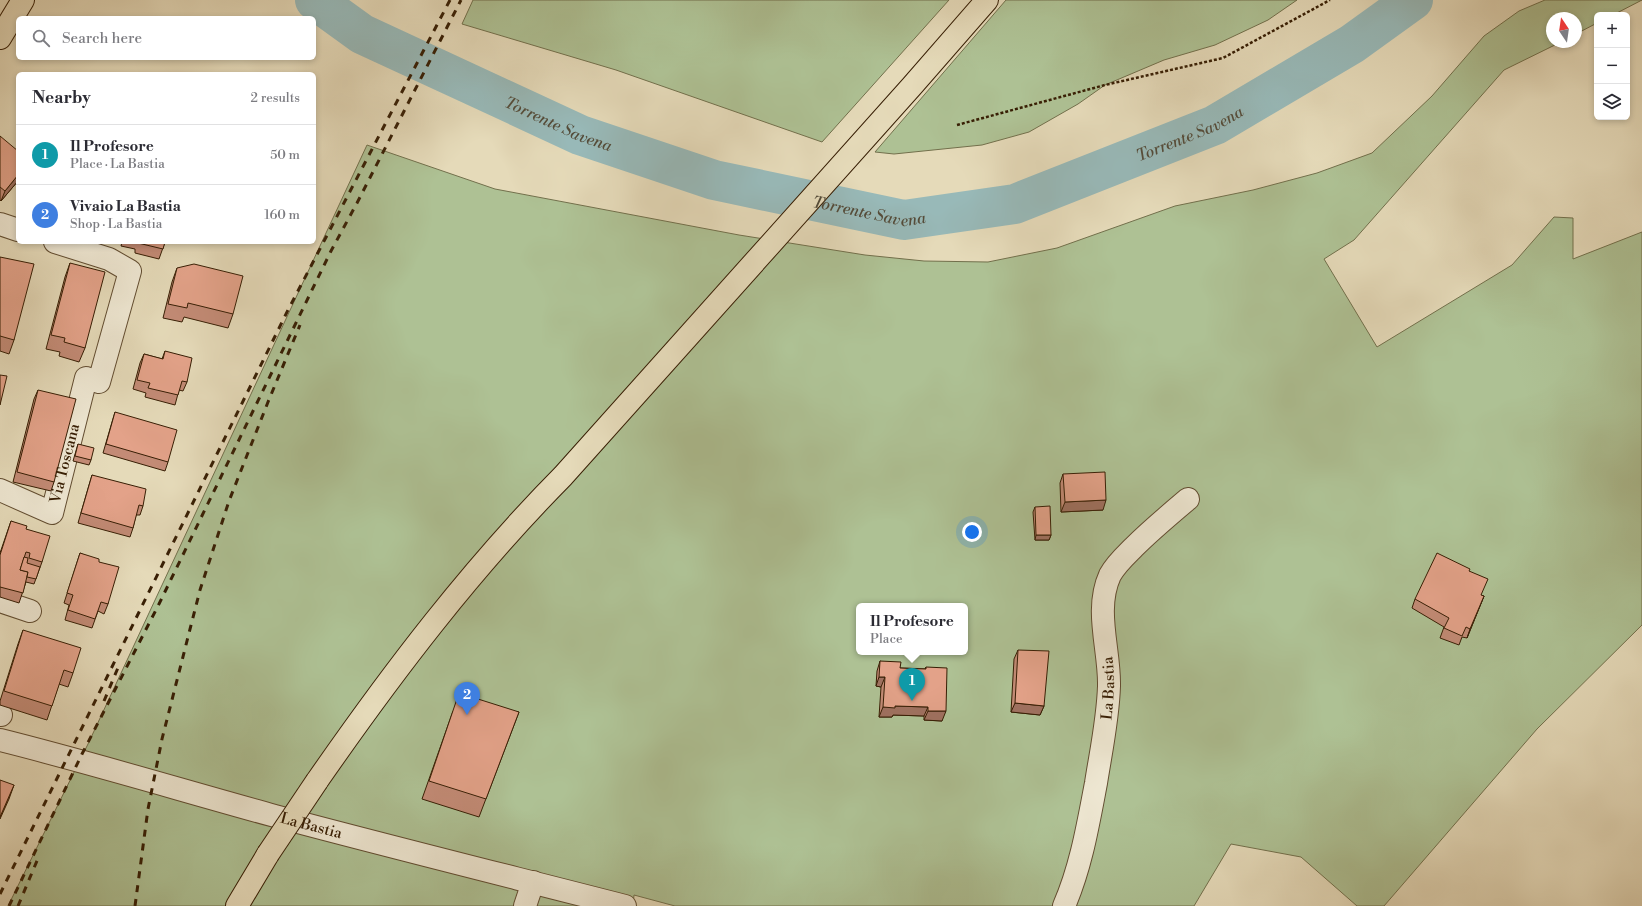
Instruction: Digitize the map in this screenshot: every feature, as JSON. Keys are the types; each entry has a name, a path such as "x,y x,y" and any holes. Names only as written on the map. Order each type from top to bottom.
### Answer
{"main road":[{"path":"0,38 22,0"},
{"path":"237,906 268,854 317,781 410,653 474,573 523,516 563,476 987,0"}],"street":[{"path":"0,224 16,229"},
{"name":"Via Toscana","path":"0,490 52,513 86,378 98,382 130,271 109,259 61,244"},
{"name":"La Bastia","path":"1064,906 1080,863 1087,833 1102,743 1109,686 1103,614 1104,594 1111,575 1119,562 1155,526 1188,499"},
{"path":"0,601 30,611"},
{"name":"La Bastia","path":"0,740 50,752 330,830 624,906"},
{"path":"526,906 533,882"}],"path":[{"path":"957,125 1105,85 1223,58 1330,0"}],"green space":[{"path":"473,0 949,0 822,142 616,70 462,24"},
{"path":"1006,0 1297,0 1268,20 1215,45 1164,60 1105,85 1078,104 1029,132 982,145 894,154 875,152"},
{"path":"1545,0 1642,0 1619,12 1594,12 1594,25 1582,31 1582,12 1546,12 1546,48 1549,48 1504,70 1354,240 1324,259 1377,347 1512,265 1554,217 1573,218 1573,259 1642,232 1642,625 1537,729 1384,906 1357,906 1301,857 1231,844 1194,906 675,906 634,895 633,906 8,906 88,744 367,145 495,189 739,235 865,255 924,261 988,262 1057,248 1175,206 1253,190 1317,173 1372,153 1432,96 1484,36 1519,11"}],"building":[{"path":"0,136 16,149 16,177 5,191 0,187"},
{"path":"142,244 164,244 163,249"},
{"path":"0,257 34,264 14,340 0,336"},
{"path":"70,263 105,272 85,348 64,342 65,338 51,335"},
{"path":"194,264 243,276 233,314 188,303 187,308 168,304 177,268"},
{"path":"165,351 192,358 187,382 182,381 178,395 148,388 150,383 137,380 144,354 163,359"},
{"path":"0,375 7,376 0,405"},
{"path":"38,390 76,399 54,482 17,472"},
{"path":"115,412 177,430 168,462 106,444"},
{"path":"78,444 94,448 91,460 75,456"},
{"path":"1105,472 1106,500 1065,502 1063,474"},
{"path":"92,475 146,489 143,506 139,505 133,528 81,513"},
{"path":"1050,506 1051,535 1036,535 1035,507"},
{"path":"11,521 27,526 26,529 50,536 42,562 29,558 30,553 26,552 20,570 28,572 23,593 0,587 0,555"},
{"path":"80,553 99,559 99,562 119,567 108,604 101,602 95,619 68,610 73,595 67,593"},
{"path":"1437,553 1470,569 1469,571 1488,579 1481,595 1484,596 1470,629 1466,627 1462,636 1444,628 1449,618 1415,599"},
{"path":"24,557 28,558 27,563 40,567 36,579 27,577 28,572 20,570"},
{"path":"23,630 81,648 73,673 64,670 52,706 4,691"},
{"path":"1018,650 1049,651 1044,706 1015,703"},
{"path":"880,661 901,662 900,668 947,668 946,711 928,711 928,707 883,707 885,677 879,677"},
{"path":"459,693 519,712 486,799 429,781"},
{"path":"0,780 14,785 0,817"}],"waterway":[{"name":"Torrente Savena","path":"315,0 362,34 580,135 714,180 904,220 1015,204 1215,125 1352,44 1413,0"}],"railway":[{"path":"0,894 288,310 450,0"},
{"path":"9,906 82,754 158,606 331,251 461,0"},
{"path":"135,906 148,809 162,739 200,590 229,501 300,325"},
{"path":"104,701 120,663"},
{"path":"18,906 39,856"}],"place":[{"name":"Il Profesore","path":"912,701"},
{"name":"Vivaio La Bastia","path":"467,715"}]}
